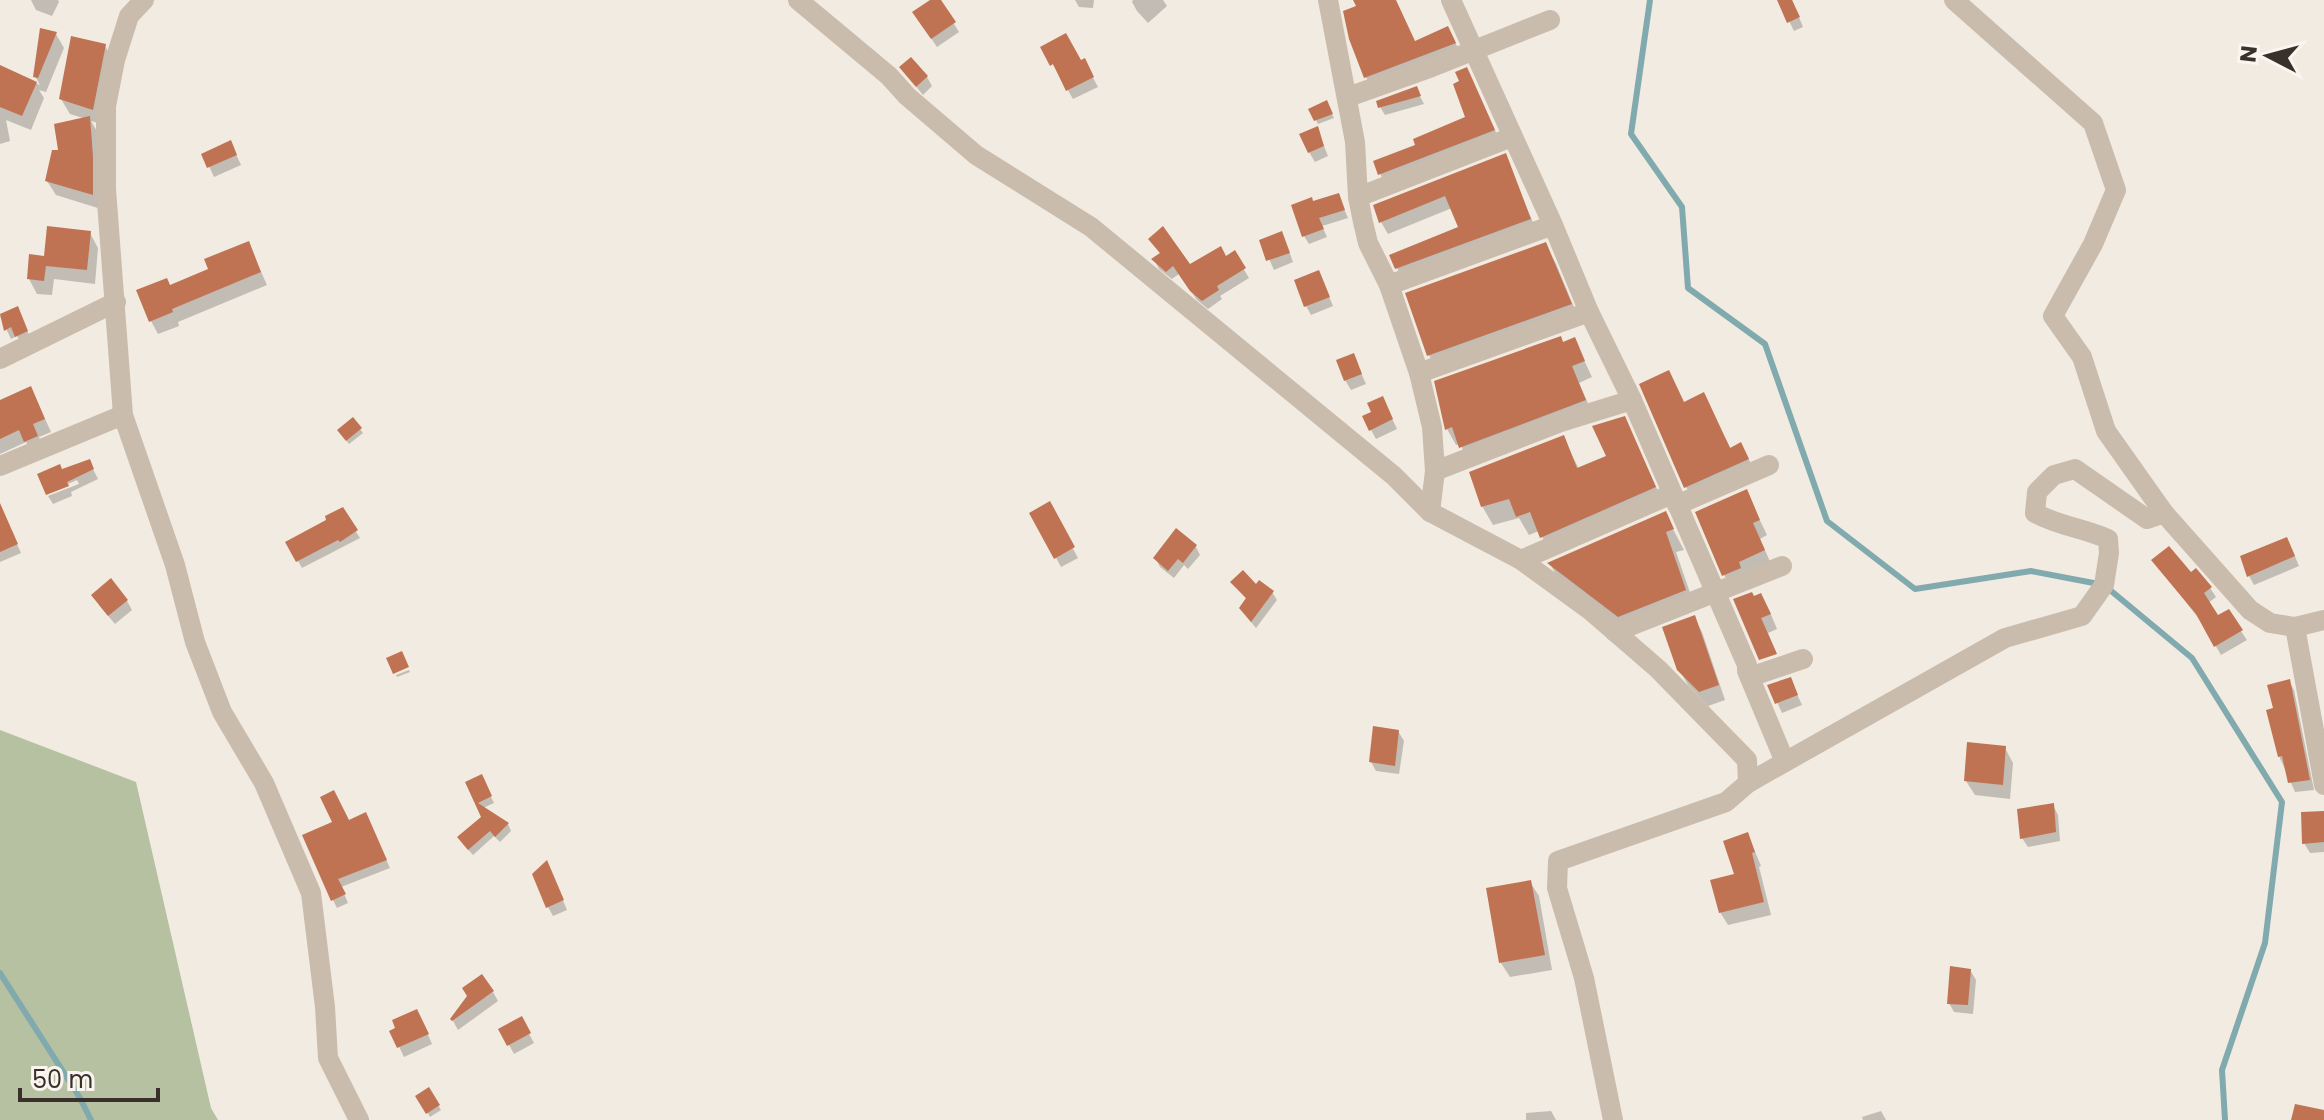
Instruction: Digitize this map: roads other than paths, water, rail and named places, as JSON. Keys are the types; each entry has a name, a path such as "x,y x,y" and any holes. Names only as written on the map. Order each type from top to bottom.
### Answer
{"street":[{"path":"144,0 129,16 115,60 106,106 106,189 123,415 175,565 195,642 222,712 264,783 311,893 328,1058 359,1120"},
{"path":"798,0 889,76 907,96 976,155 1091,227 1394,476 1430,512 1521,560 1591,611 1658,669 1747,760 1748,783"},
{"path":"1451,0 1589,312 1632,400 1785,762"},
{"path":"1954,0 2093,123 2116,190 2093,244 2053,316 2082,357 2106,431 2164,513 2250,610 2270,623 2295,627 2324,620"},
{"path":"1331,1 1355,142 1358,197 1368,243 1389,285 1419,373 1432,427 1435,471 1430,512"},
{"path":"1348,97 1550,20"},
{"path":"1358,197 1512,137"},
{"path":"1389,285 1553,225"},
{"path":"0,359 116,302"},
{"path":"1419,373 1589,312"},
{"path":"1435,471 1561,422 1632,400"},
{"path":"0,466 123,415"},
{"path":"1521,560 1769,465"},
{"path":"1613,1120 1584,978 1557,888 1558,861 1726,802 1748,783 2005,638 2082,616 2104,585 2108,539 2049,521 2035,513 2037,492 2054,475 2075,469 2147,519 2164,513"},
{"path":"1615,632 1782,566"},
{"path":"2295,627 2324,785"},
{"path":"1750,677 1803,659"}],"waterway":[{"path":"1650,0 1631,134 1682,207 1688,288 1765,344 1827,521 1915,589 2031,571 2104,585 2192,658 2282,802 2265,943 2222,1070 2225,1120"},
{"path":"0,973 91,1120"}]}
